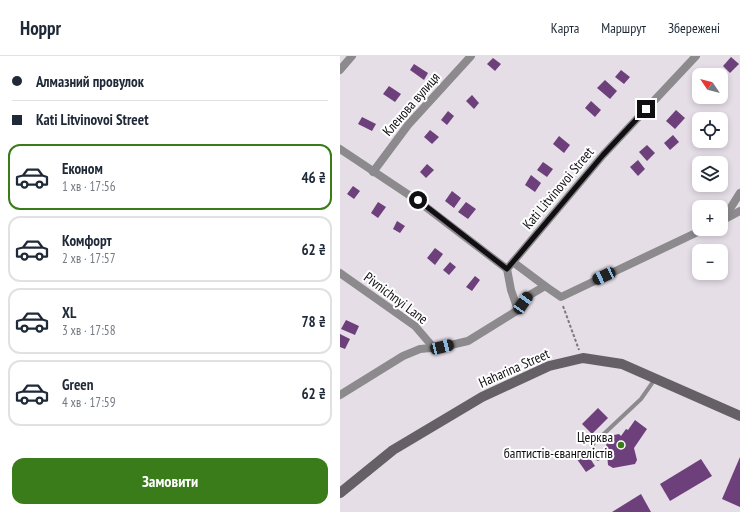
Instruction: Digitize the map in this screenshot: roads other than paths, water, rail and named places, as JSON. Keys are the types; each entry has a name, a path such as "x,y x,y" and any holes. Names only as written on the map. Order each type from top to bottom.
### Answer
{"main road":[{"name":"Haharina Street","path":"340,493 393,450 482,397 549,366 582,358 622,364 740,416"}],"street":[{"path":"340,70 352,56"},
{"name":"Кленова вулиця","path":"373,172 408,125 471,56"},
{"name":"Kati Litvinovoi Street","path":"507,269 603,155 696,56"},
{"path":"340,149 418,200 507,269 511,290 518,310"},
{"path":"728,211 740,194"},
{"path":"728,217 740,211"},
{"path":"513,262 561,296 692,235"},
{"name":"Pivnichnyi Lane","path":"340,273 415,326 433,347"},
{"path":"340,395 402,356 420,349 442,347 468,341 518,310 528,296 545,286"}],"lane":[{"path":"598,459 592,445 641,399 655,379"}],"place":[{"name":"Церква баптистів-євангелістів","path":"621,445"}]}
